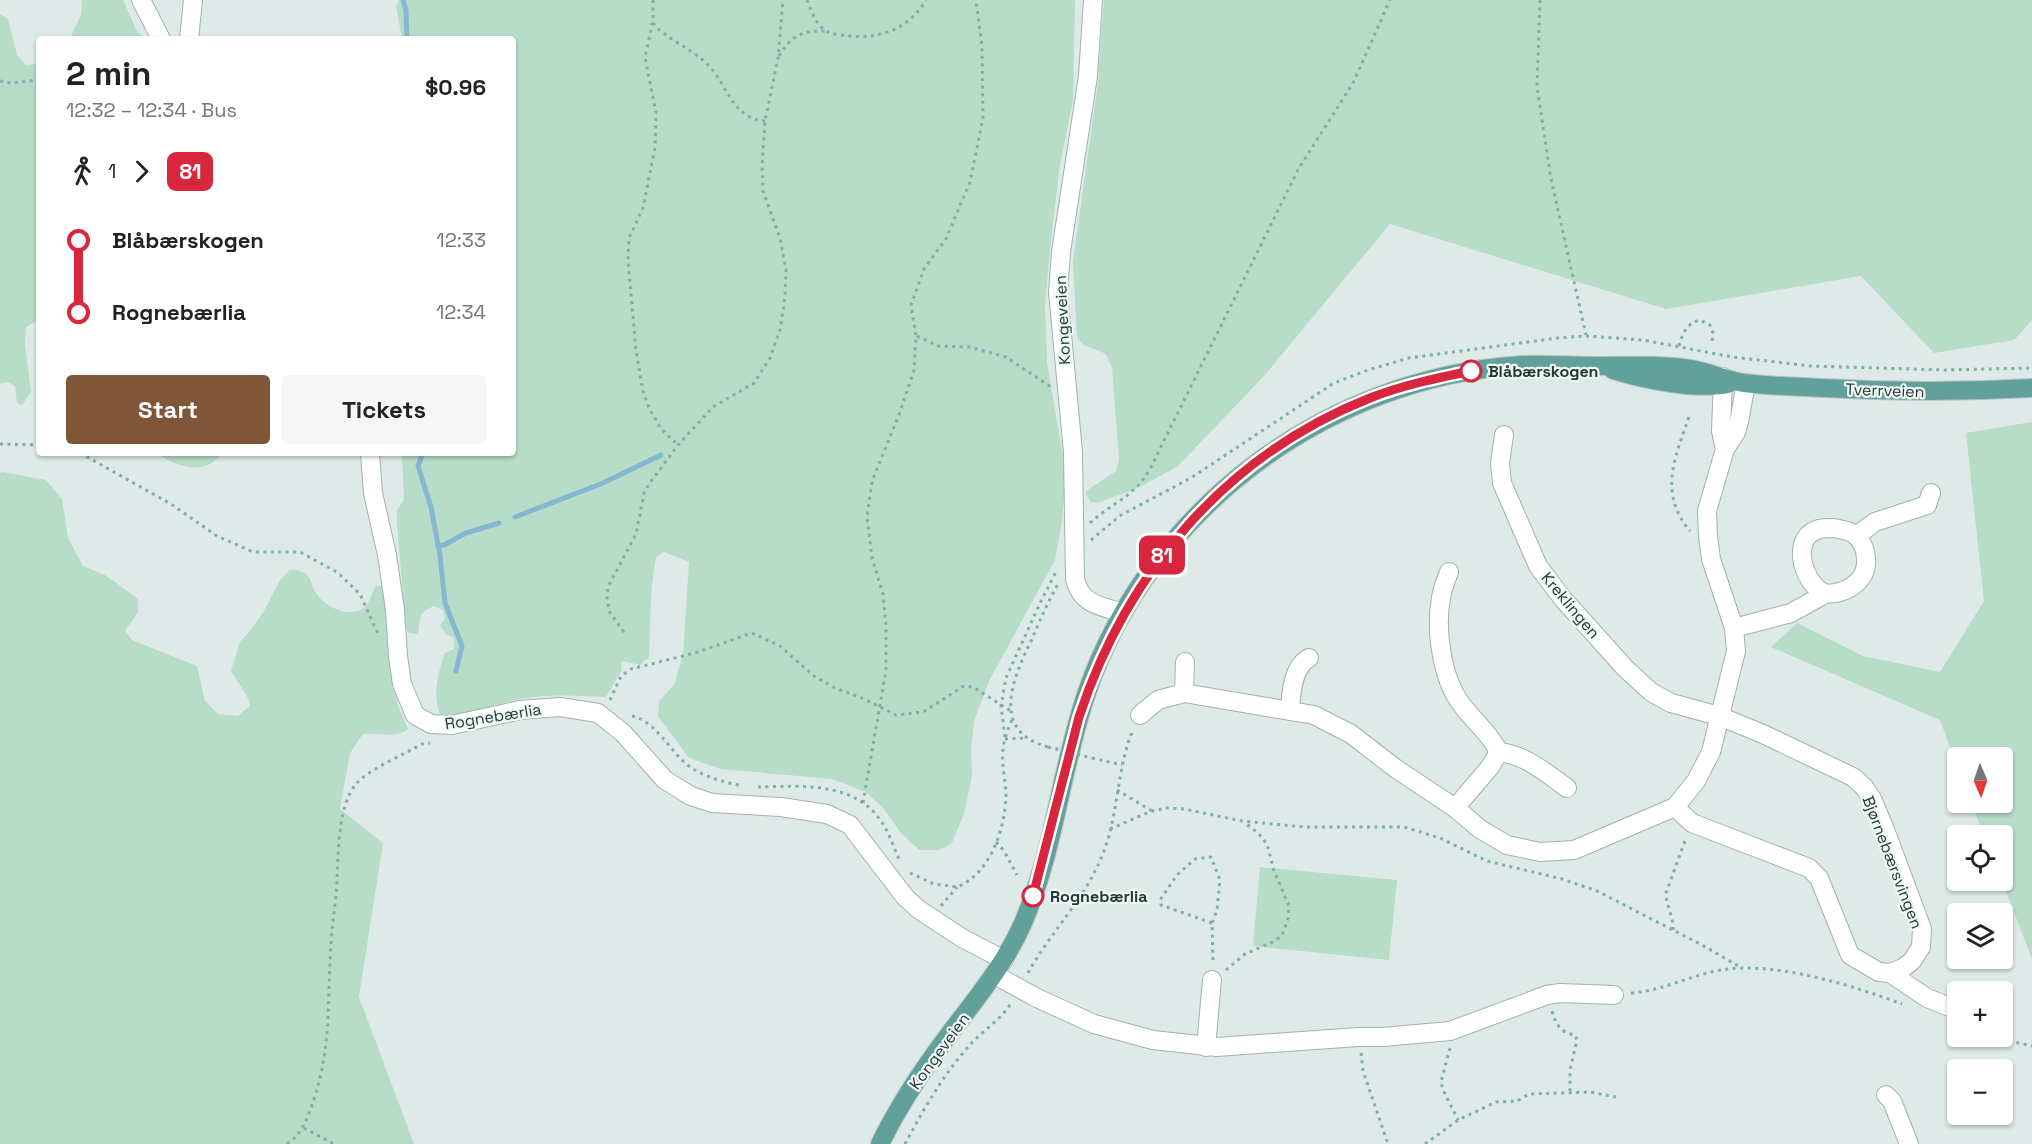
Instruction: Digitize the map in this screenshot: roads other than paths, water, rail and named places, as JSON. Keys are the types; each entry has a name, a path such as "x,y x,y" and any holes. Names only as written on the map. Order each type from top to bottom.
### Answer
{"main road":[{"name":"Tverrveien","path":"999,968 1025,918 1038,880 1088,689 1123,614 1156,562 1210,501 1250,467 1294,436 1342,410 1400,388 1471,371 1523,365 1599,366 1631,376 1656,380 1908,392 2032,388"},
{"name":"Kongeveien","path":"880,1144 897,1112 934,1055 999,968"}],"street":[{"path":"141,0 159,36"},
{"path":"189,36 193,0"},
{"name":"Kongeveien","path":"1093,0 1088,76 1058,272 1061,345 1072,452 1075,541 1067,563 1081,596 1123,614"},
{"path":"1140,716 1158,700 1184,693 1314,715 1351,734 1395,768 1455,808 1480,829 1507,845 1540,852 1574,850 1675,807 1696,781 1711,752 1736,651 1734,628 1711,559 1707,522 1709,501 1725,449 1736,432 1739,422 1732,382"},
{"name":"Kreklingen","path":"1504,435 1500,463 1502,483 1538,566 1563,599 1625,668 1651,692 1671,703 1719,716"},
{"name":"Rognebærlia","path":"370,456 373,493 387,555 395,610 402,684 416,716 431,734 452,725 520,710 560,707 598,713 623,733 665,780 691,796 712,803 781,807 827,814 850,825 905,897 930,918 999,968 1019,988 1094,1024 1153,1040 1206,1047 1358,1036 1383,1037 1450,1031 1546,995 1614,994"},
{"path":"1856,536 1875,522 1927,505 1931,493"},
{"path":"1734,628 1791,613 1825,594 1838,594 1854,586 1864,575 1867,559 1862,544 1852,533 1833,528 1818,529 1806,537 1802,550 1802,562 1812,584 1825,594"},
{"path":"1449,572 1440,607 1444,670 1452,693 1482,726 1499,752"},
{"path":"1290,710 1297,671 1303,661 1309,658"},
{"path":"1184,693 1185,662"},
{"name":"Bjørnebærsvingen","path":"1719,716 1815,757 1853,777 1868,793 1884,827 1922,929 1921,947 1912,961 1904,968 1890,973"},
{"path":"1499,752 1512,753 1530,761 1567,788"},
{"path":"1455,808 1490,767 1499,752"},
{"path":"1675,807 1692,823 1809,868 1819,878 1850,955 1879,972 1890,973 1927,998 1947,1006"},
{"path":"1206,1047 1212,980"},
{"path":"1886,1095 1892,1101 1909,1144"}],"waterway":[{"path":"403,0 406,10 407,36"},
{"path":"515,517 603,483 661,455"},
{"path":"422,456 418,466 431,507 440,555 445,603 462,646 456,671"},
{"path":"438,545 444,545 466,533 499,523"}],"place":[{"name":"Blåbærskogen","path":"1471,371"},
{"name":"Rognebærlia","path":"1033,896"}]}
